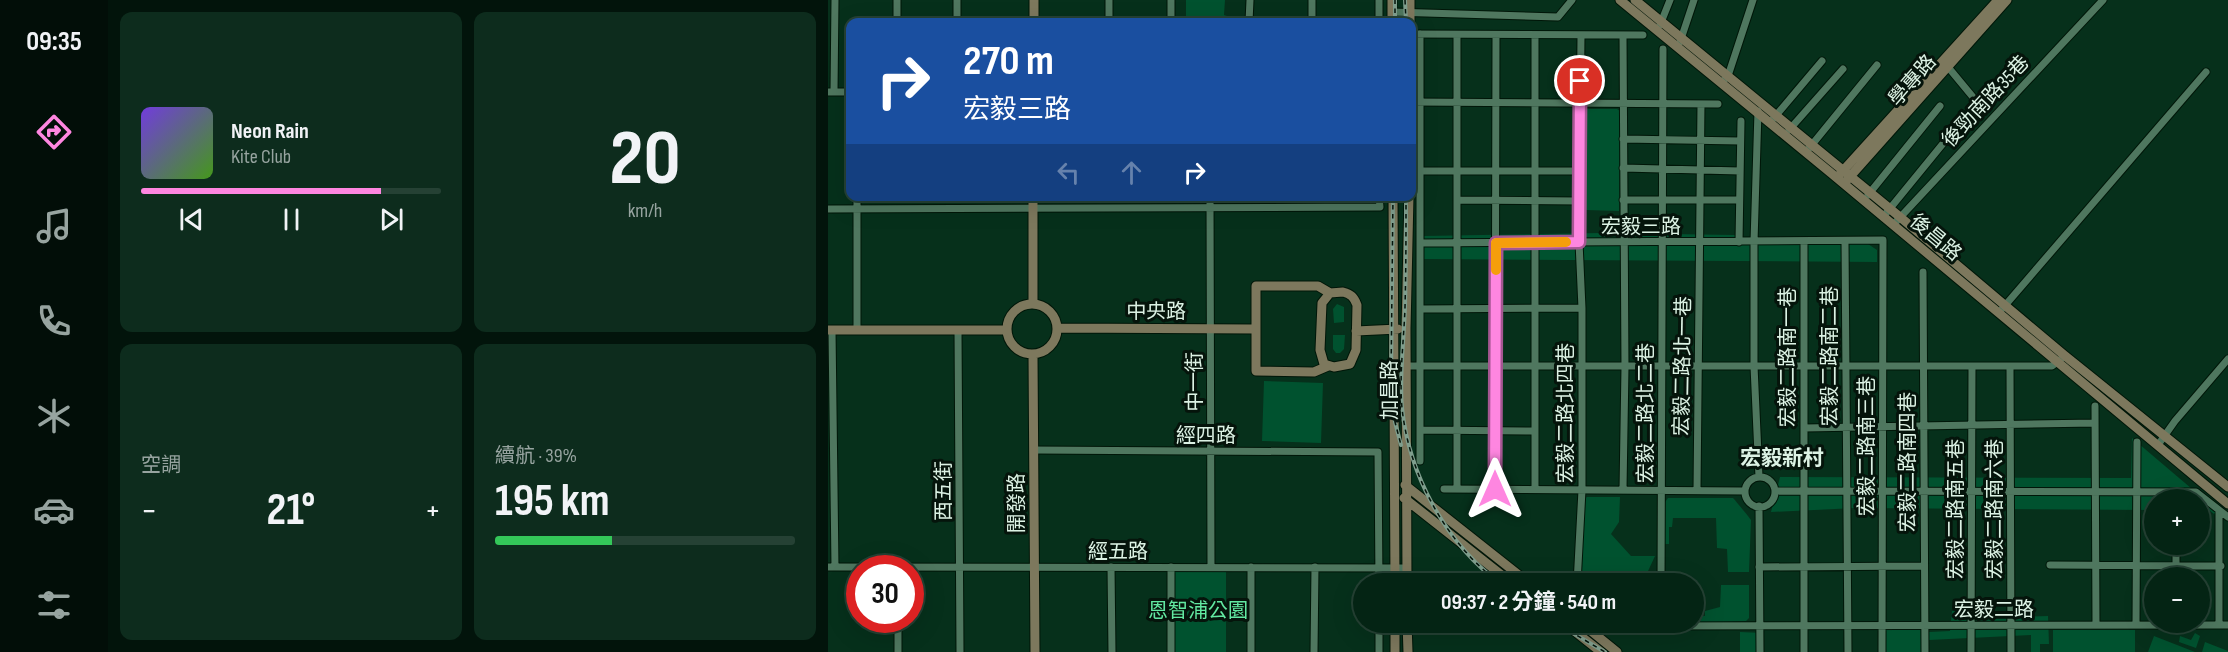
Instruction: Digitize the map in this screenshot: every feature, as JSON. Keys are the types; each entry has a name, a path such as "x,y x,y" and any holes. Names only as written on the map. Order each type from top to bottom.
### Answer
{"street":[{"path":"831,92 835,0"},
{"path":"897,0 897,18"},
{"path":"957,0 957,18"},
{"path":"1034,0 1034,18"},
{"path":"1109,0 1109,18"},
{"path":"1171,0 1171,18"},
{"path":"1250,0 1250,18"},
{"path":"1312,0 1312,18"},
{"path":"1379,0 1379,18"},
{"path":"1392,0 1392,18"},
{"path":"1410,0 1410,18"},
{"path":"1392,12 1558,17 1572,0"},
{"name":"後昌路","path":"1620,0 1634,2 1680,43 1843,177 1867,196 1890,208 2002,309 2228,504"},
{"path":"1660,26 1670,0"},
{"path":"1680,43 1694,0"},
{"path":"1725,79 1753,0"},
{"name":"學專路","path":"1843,177 1998,0"},
{"name":"學專路","path":"1843,177 1948,67 2007,0"},
{"name":"後勁南路35巷","path":"1893,225 2103,0"},
{"path":"1419,461 1420,171 1416,103 1416,34 1643,35"},
{"path":"1457,35 1457,489"},
{"path":"1495,489 1496,35"},
{"path":"1534,489 1535,35"},
{"path":"1623,35 1625,367 1623,489"},
{"name":"宏毅二路北四巷","path":"1578,573 1582,490 1582,308 1579,242 1581,36"},
{"name":"宏毅二路北二巷","path":"1661,573 1663,49"},
{"path":"1773,119 1822,61"},
{"path":"1809,148 1877,65"},
{"path":"1884,217 1977,102 1948,67"},
{"path":"1789,131 1844,69"},
{"path":"2002,309 2206,72"},
{"path":"1416,103 1718,104"},
{"name":"宏毅二路北一巷","path":"1697,490 1701,104"},
{"path":"1867,196 1940,106"},
{"path":"1759,477 1754,366 1754,242 1760,108"},
{"path":"1739,242 1741,121"},
{"path":"1623,139 1740,141"},
{"path":"1623,168 1740,171"},
{"path":"1420,171 1580,171"},
{"name":"後昌路","path":"1867,196 1893,225 2002,309"},
{"path":"1457,200 1579,201"},
{"path":"1623,200 1739,200"},
{"path":"856,330 857,201"},
{"path":"1033,201 1033,304"},
{"name":"中一街","path":"1210,201 1210,567"},
{"path":"828,209 1380,207 1380,201"},
{"name":"加昌路","path":"1393,201 1395,573"},
{"name":"加昌路","path":"1407,573 1406,329 1409,201"},
{"name":"宏毅三路","path":"1420,243 1883,240"},
{"name":"宏毅二路南三巷","path":"1882,652 1883,240"},
{"name":"宏毅二路南一巷","path":"1804,241 1804,652"},
{"name":"宏毅二路南二巷","path":"1845,241 1848,652"},
{"name":"宏毅二路南四巷","path":"1923,272 1925,652"},
{"path":"1256,286 1318,286 1330,293 1342,292 1355,298 1357,305 1356,350 1350,364 1328,366 1314,372 1256,371 1256,286"},
{"path":"1328,366 1322,360 1320,350 1322,303 1330,293"},
{"path":"1033,304 1043,306 1052,313 1058,328 1057,336 1050,347 1034,355 1017,350 1009,341 1007,330 1010,316 1015,310 1024,305 1033,304"},
{"path":"1420,309 1582,308"},
{"name":"中央路","path":"1058,328 1255,329"},
{"path":"1356,331 1406,329"},
{"path":"832,567 830,330 1007,330"},
{"name":"西五街","path":"958,330 960,652"},
{"name":"開發路","path":"1034,355 1035,652"},
{"path":"1406,366 2052,366 2061,359"},
{"name":"後昌路","path":"2061,359 2228,487"},
{"path":"2158,445 2228,359"},
{"name":"宏毅二路南五巷","path":"1971,652 1972,366"},
{"name":"宏毅二路南六巷","path":"2010,366 2011,652"},
{"path":"2095,406 2096,625"},
{"path":"1804,428 2095,423"},
{"path":"1420,430 1535,431"},
{"path":"2136,625 2137,442"},
{"name":"經四路","path":"1034,450 1378,452 1379,567"},
{"path":"1759,477 1771,482 1774,496 1768,504 1759,507 1750,503 1745,491 1750,480 1759,477"},
{"path":"1394,478 1516,573"},
{"path":"1444,489 1745,491"},
{"path":"1774,491 2144,492"},
{"path":"1394,492 1499,573"},
{"path":"2210,503 2228,517"},
{"path":"1759,507 1760,652"},
{"path":"2219,510 2221,566 2219,625"},
{"path":"2176,555 2176,566"},
{"path":"2050,565 2221,566"},
{"path":"1759,567 1924,566"},
{"path":"1111,567 1112,652"},
{"path":"1171,567 1171,652"},
{"path":"1251,567 1251,652"},
{"path":"1314,652 1315,567"},
{"path":"1379,567 1379,573"},
{"name":"經五路","path":"924,568 1407,568"},
{"name":"宏毅二路","path":"1704,624 2144,625"},
{"name":"宏毅二路","path":"2210,625 2228,625"},
{"path":"898,633 898,652"},
{"path":"1379,633 1379,652"},
{"path":"1395,633 1395,652"},
{"path":"1407,633 1408,652"},
{"path":"1577,633 1601,652"},
{"path":"1594,633 1617,652"}],"green space":[{"path":"1186,0 1225,0 1224,15 1227,18 1186,18"},
{"path":"1587,109 1617,109 1620,111 1619,211 1586,210"},
{"path":"1601,233 1735,235 1735,245 1868,244 1877,250 1877,262 1422,259 1423,236"},
{"path":"1337,304 1344,307 1344,322 1334,323 1333,309"},
{"path":"1333,335 1345,335 1344,349 1340,353 1336,353 1333,349"},
{"path":"1264,381 1323,383 1321,443 1262,441"},
{"path":"2132,438 2192,489 2144,489 2144,510 1856,508 1771,512 1780,477 2131,478"},
{"path":"1620,497 1619,522 1611,534 1631,556 1655,556 1647,573 1580,573 1583,499"},
{"path":"1668,498 1733,498 1751,520 1749,572 1728,572 1727,549 1717,548 1716,518 1673,518 1672,527 1669,527 1669,544 1664,544 1665,502"},
{"path":"2210,504 2218,511 2218,517 2210,511"},
{"name":"恩智浦公園","path":"1171,567 1226,567 1226,652 1171,652"},
{"path":"1721,585 1749,585 1749,618 1746,621 1704,623 1705,611 1720,607"},
{"path":"1964,608 1965,619 2048,616 2049,644 2040,644 2040,652 2031,652 2031,635 1929,640 1929,632 1950,631 1952,611"},
{"path":"1885,630 1922,630 1922,652 1885,652"},
{"path":"2053,630 2135,630 2135,652 2053,652"},
{"path":"1740,632 1763,633 1764,652 1740,652"},
{"path":"2195,633 2200,636 2196,648 2179,642 2180,636 2191,640"},
{"path":"2154,636 2195,652 2148,652"},
{"path":"2205,642 2228,651 2228,652 2202,652"}],"railway":[{"path":"1395,0 1395,18"},
{"path":"1405,0 1406,18"},
{"path":"1393,201 1391,378 1395,422 1401,445"},
{"path":"1406,201 1405,307 1401,383 1406,433 1422,483 1434,506 1463,549 1487,573"},
{"path":"1573,633 1605,652"}],"slow traffic":[{"path":"1496,270 1496,243 1566,242"}],"district":[{"name":"宏毅新村","path":"1782,458"}],"route":[{"path":"1495,489 1496,243 1579,242 1580,81"}]}
